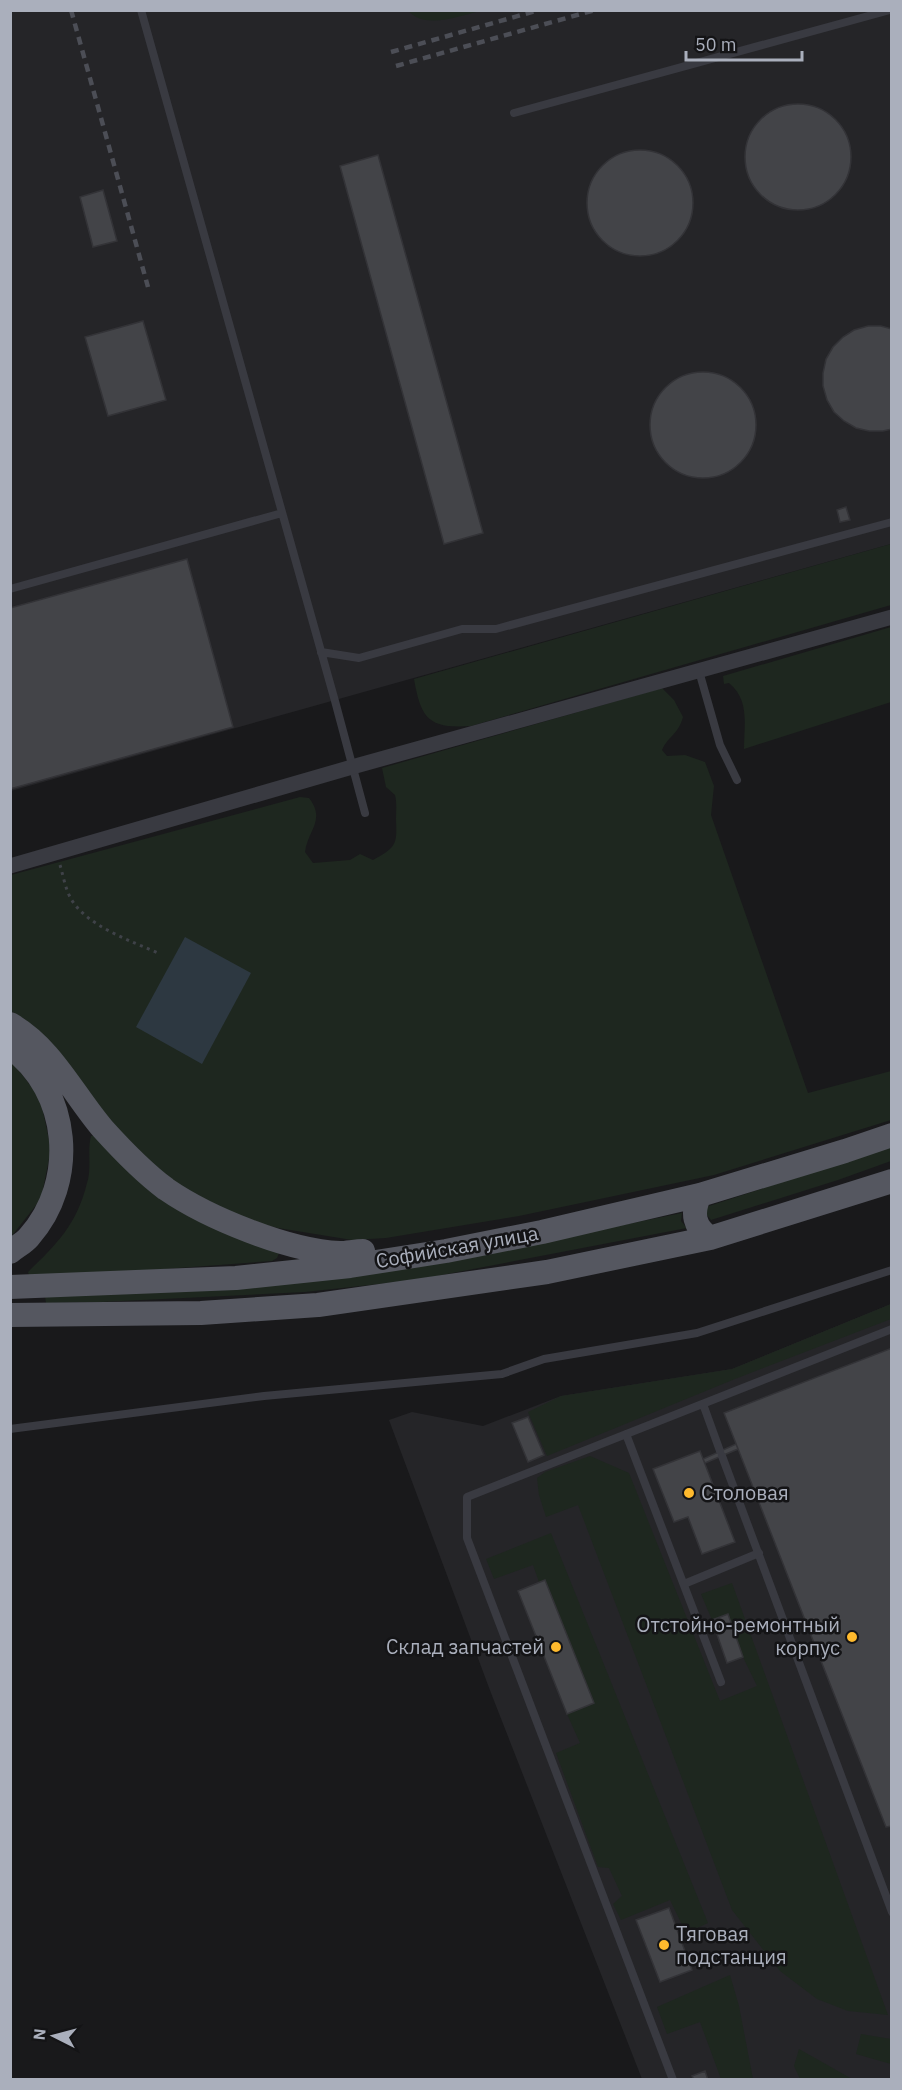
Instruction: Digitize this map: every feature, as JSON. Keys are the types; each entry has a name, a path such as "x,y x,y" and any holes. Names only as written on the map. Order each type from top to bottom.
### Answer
{"main road":[{"path":"10,1024 34,1040 45,1052 103,1129 141,1167 166,1189 190,1203 250,1231 313,1249 341,1253 391,1248 446,1251"},
{"path":"10,1047 31,1065 47,1090 56,1110 63,1150 61,1168 51,1203 28,1238 10,1252"},
{"name":"Софийская улица","path":"10,1287 236,1278 350,1266 446,1251 700,1196 891,1135"},
{"name":"Софийская улица","path":"10,1315 201,1313 318,1305 548,1272 710,1238 891,1181"},
{"path":"700,1196 695,1204 696,1224 710,1238"}],"street":[{"path":"10,866 352,766 891,617"}],"lane":[{"path":"141,10 365,813"},
{"path":"514,112 890,10"},
{"path":"10,589 282,513"},
{"path":"321,652 359,658 462,629 496,629 891,522"},
{"path":"699,671 720,745 737,780"},
{"path":"10,1429 264,1396 502,1374 544,1359 696,1333 891,1270"},
{"path":"673,2079 467,1538 467,1497 891,1329"},
{"path":"703,1404 891,1912"},
{"path":"626,1434 721,1682"},
{"path":"684,1584 759,1553"}],"path":[{"path":"56,853 69,895 83,913 96,924 160,954"}],"shaded area":[{"path":"408,10 480,11 442,20 432,20 415,16"},
{"path":"11,11 891,11 891,544 11,791"},
{"path":"891,544 891,605 471,726 445,726 436,723 429,719 420,704 414,679"},
{"path":"891,627 891,702 744,749 743,705 736,690 729,683 724,684 723,676"},
{"path":"662,688 674,700 683,717 679,728 662,750 667,756 685,755 705,762 714,786 711,815 808,1093 891,1071 891,1120 714,1175 519,1216 386,1238 352,1240 278,1228 242,1219 192,1196 128,1143 44,1039 26,1020 11,1011 11,875 300,797 309,798 316,813 305,852 313,863 350,860 360,854 373,860 391,848 396,834 395,795 386,787 382,768"},
{"path":"185,937 251,973 202,1064 136,1027"},
{"path":"10,1059 40,1098 51,1149 41,1199 10,1238"},
{"path":"96,1135 279,1253 277,1258 272,1261 30,1279 28,1272 57,1242 78,1210 88,1177 91,1136"},
{"path":"891,1146 891,1161 711,1220 706,1214 706,1207"},
{"path":"682,1213 681,1221 687,1228 416,1280 305,1292 101,1302 46,1303 45,1296 426,1265"},
{"path":"891,1304 891,2079 642,2079 491,1693 389,1420 412,1412 483,1426 561,1396 732,1369"},
{"path":"891,1304 891,1319 735,1379 547,1456 528,1412 561,1396 732,1369"},
{"path":"590,1456 629,1473 720,1701 757,1686 743,1657 728,1615 712,1620 701,1594 732,1583 888,2015 848,2011 817,1999 780,1971 732,1910 578,1505 546,1517 539,1495 537,1478 545,1472"},
{"path":"551,1533 708,1923 686,1933 670,1900 621,1920 613,1904 622,1896 609,1868 598,1867 556,1753 580,1743 567,1714 594,1703 545,1580 539,1582 533,1565 494,1579 486,1559"},
{"path":"730,1975 739,2006 753,2079 721,2079 700,2022 667,2034 657,2007"},
{"path":"861,2034 891,2039 891,2064 856,2054"},
{"path":"799,2049 852,2079 800,2079 794,2066"}],"building":[{"path":"798,104 818,108 835,120 847,137 851,157 847,177 835,194 818,206 798,210 778,206 761,194 749,177 745,157 749,137 761,120 778,108"},
{"path":"640,150 660,154 677,166 689,183 693,203 689,223 677,240 660,252 640,256 620,252 603,240 591,223 587,203 591,183 603,166 620,154"},
{"path":"378,155 483,533 444,544 340,166"},
{"path":"103,190 117,241 93,247 80,197"},
{"path":"143,321 166,400 108,416 85,337"},
{"path":"868,326 892,329 892,429 883,431 856,428 844,421 834,412 823,386 826,359 833,347 854,330"},
{"path":"703,372 723,376 740,388 752,405 756,425 752,445 740,462 723,474 703,478 683,474 666,462 654,445 650,425 654,405 666,388 683,376"},
{"path":"846,507 850,520 840,522 837,510"},
{"path":"187,559 233,727 10,789 10,608"},
{"name":"Отстойно-ремонтный корпус","path":"892,1348 892,1826 886,1827 724,1413"},
{"path":"528,1417 544,1455 528,1462 512,1423"},
{"path":"736,1444 738,1449 705,1463 703,1459"},
{"name":"Столовая","path":"700,1451 735,1542 702,1554 688,1517 674,1522 653,1469"},
{"name":"Склад запчастей","path":"545,1580 594,1703 567,1714 518,1591"},
{"path":"728,1614 743,1657 727,1663 712,1620"},
{"name":"Тяговая подстанция","path":"669,1908 692,1970 660,1982 636,1920"},
{"path":"705,2071 708,2080 694,2080 692,2076"}],"railway":[{"path":"71,10 148,287"},
{"path":"391,52 539,10"},
{"path":"396,66 595,10"}],"place":[{"name":"Столовая","path":"689,1493"},
{"name":"Отстойно-ремонтный корпус","path":"852,1637"},
{"name":"Склад запчастей","path":"556,1647"},
{"name":"Тяговая подстанция","path":"664,1945"}]}
